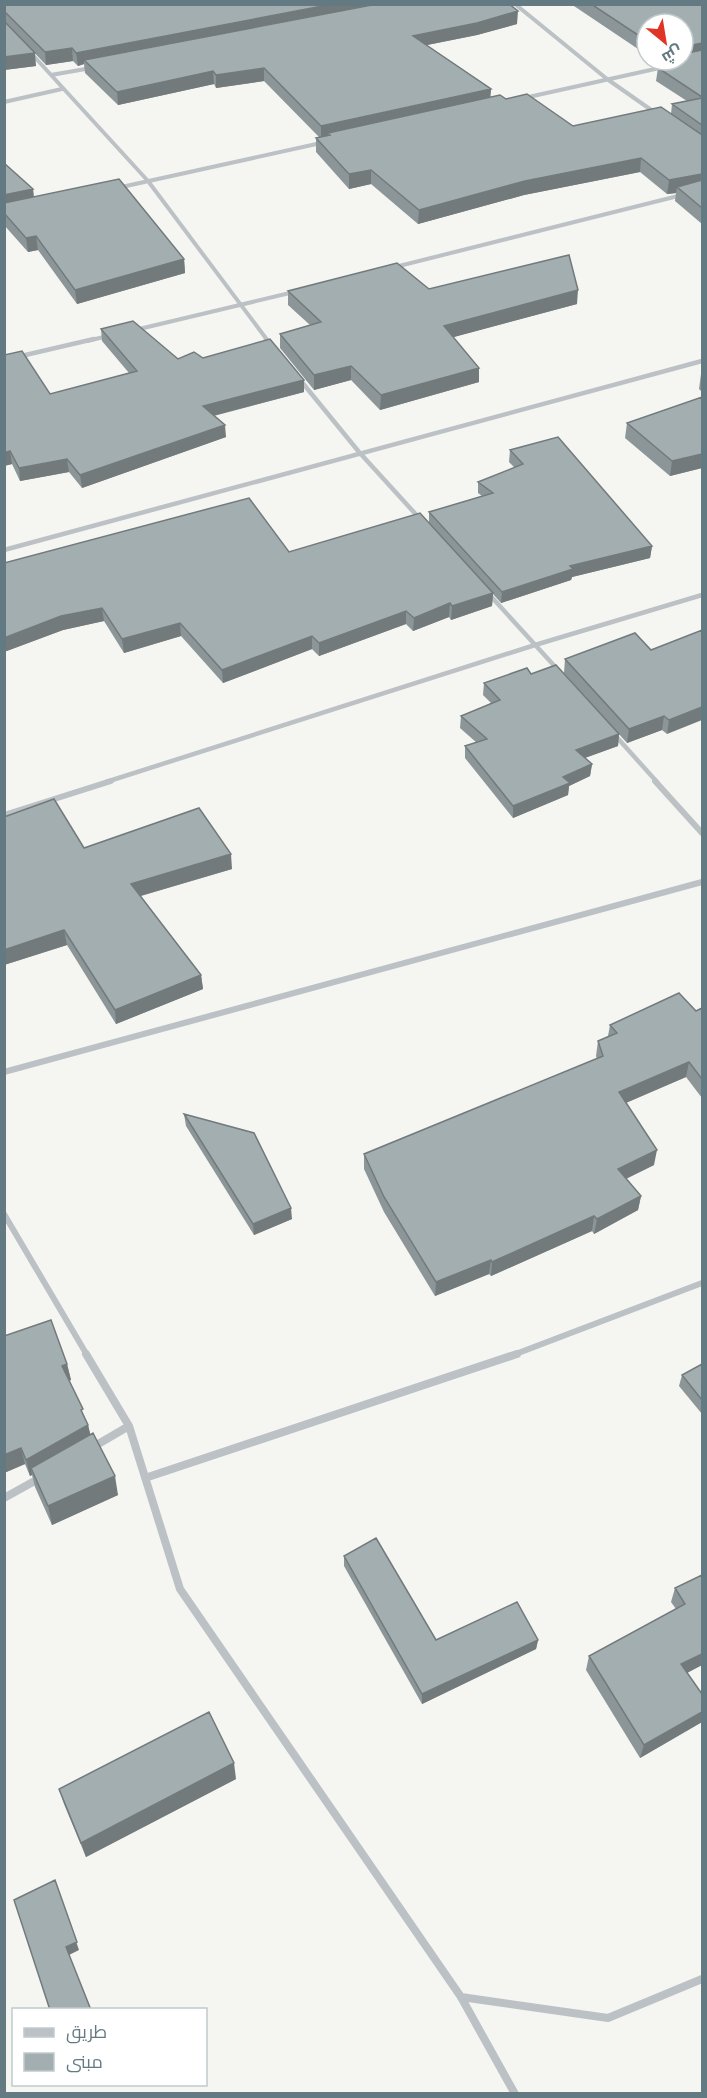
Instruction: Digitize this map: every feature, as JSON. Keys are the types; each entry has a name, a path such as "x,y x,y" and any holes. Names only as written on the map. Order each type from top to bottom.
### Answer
{"street":[{"path":"514,4 607,79 664,119"},
{"path":"28,50 148,182 276,351"},
{"path":"51,75 98,66"},
{"path":"515,100 641,72"},
{"path":"4,102 62,89"},
{"path":"115,189 332,141"},
{"path":"389,268 691,193"},
{"path":"127,332 297,291"},
{"path":"4,360 116,334"},
{"path":"4,550 359,452 702,361"},
{"path":"299,379 359,452 423,522"},
{"path":"479,584 567,681"},
{"path":"4,815 535,645 702,595"},
{"path":"607,726 702,833"},
{"path":"4,1072 702,882"},
{"path":"4,1214 129,1426 180,1589 461,1997 514,2094"},
{"path":"145,1478 540,1346 702,1283"},
{"path":"88,1450 129,1426"},
{"path":"4,1498 46,1474"},
{"path":"461,1997 608,2018 702,1979"}],"building":[{"path":"4,4 333,4 76,53 72,48 45,52 4,11"},
{"path":"377,4 509,4 518,11 477,23 413,36 491,89 321,126 264,68 216,75 213,71 117,92 84,60"},
{"path":"591,4 702,4 702,43 695,44 695,12 635,12 635,33"},
{"path":"4,21 35,53 4,57"},
{"path":"702,50 702,97 664,72 695,72 695,51"},
{"path":"527,94 573,126 661,107 702,135 702,174 669,180 641,158 525,181 419,210 371,170 349,174 316,138 330,135 328,133 500,95 506,99"},
{"path":"702,98 702,125 672,104"},
{"path":"4,163 33,189 4,195"},
{"path":"119,179 184,259 75,290 36,236 26,238 4,213 4,203"},
{"path":"702,180 702,208 677,187"},
{"path":"569,255 578,290 444,326 479,368 381,395 351,366 314,375 280,334 321,322 288,291 397,263 429,289"},
{"path":"133,321 178,359 194,352 203,358 270,339 304,380 203,406 225,425 80,475 67,459 19,468 10,451 4,453 4,355 22,351 50,394 137,371 101,329"},
{"path":"702,397 702,454 672,461 627,423"},
{"path":"558,437 652,546 570,566 573,569 502,592 429,512 493,493 478,482 523,464 510,450"},
{"path":"249,498 289,552 420,513 493,593 452,606 450,603 414,618 406,611 319,643 312,636 222,670 180,623 122,639 102,608 61,616 4,638 4,563"},
{"path":"702,630 702,707 669,720 664,716 629,729 565,659 635,633 651,650"},
{"path":"556,665 619,734 576,750 592,764 563,777 570,783 513,806 465,746 487,739 461,716 500,700 484,683 527,668 531,674"},
{"path":"54,799 84,848 199,808 231,854 131,884 201,975 115,1010 64,930 4,950 4,817"},
{"path":"679,993 696,1011 702,1008 702,1079 689,1062 619,1092 657,1150 618,1169 641,1196 597,1219 594,1216 492,1262 491,1260 436,1282 384,1197 364,1154 603,1056 598,1041 617,1033 610,1025"},
{"path":"184,1114 254,1133 291,1208 253,1224"},
{"path":"51,1320 67,1364 62,1366 83,1409 81,1410 88,1425 26,1460 21,1448 4,1455 4,1336"},
{"path":"702,1364 702,1400 682,1375"},
{"path":"93,1433 115,1476 48,1506 31,1468"},
{"path":"376,1538 436,1640 517,1602 538,1640 422,1694 344,1556"},
{"path":"702,1575 702,1654 681,1664 702,1694 702,1712 644,1745 589,1656 685,1604 675,1588"},
{"path":"209,1712 234,1763 81,1843 59,1789"},
{"path":"55,1880 77,1942 66,1947 90,2008 49,2008 14,1900"}]}
